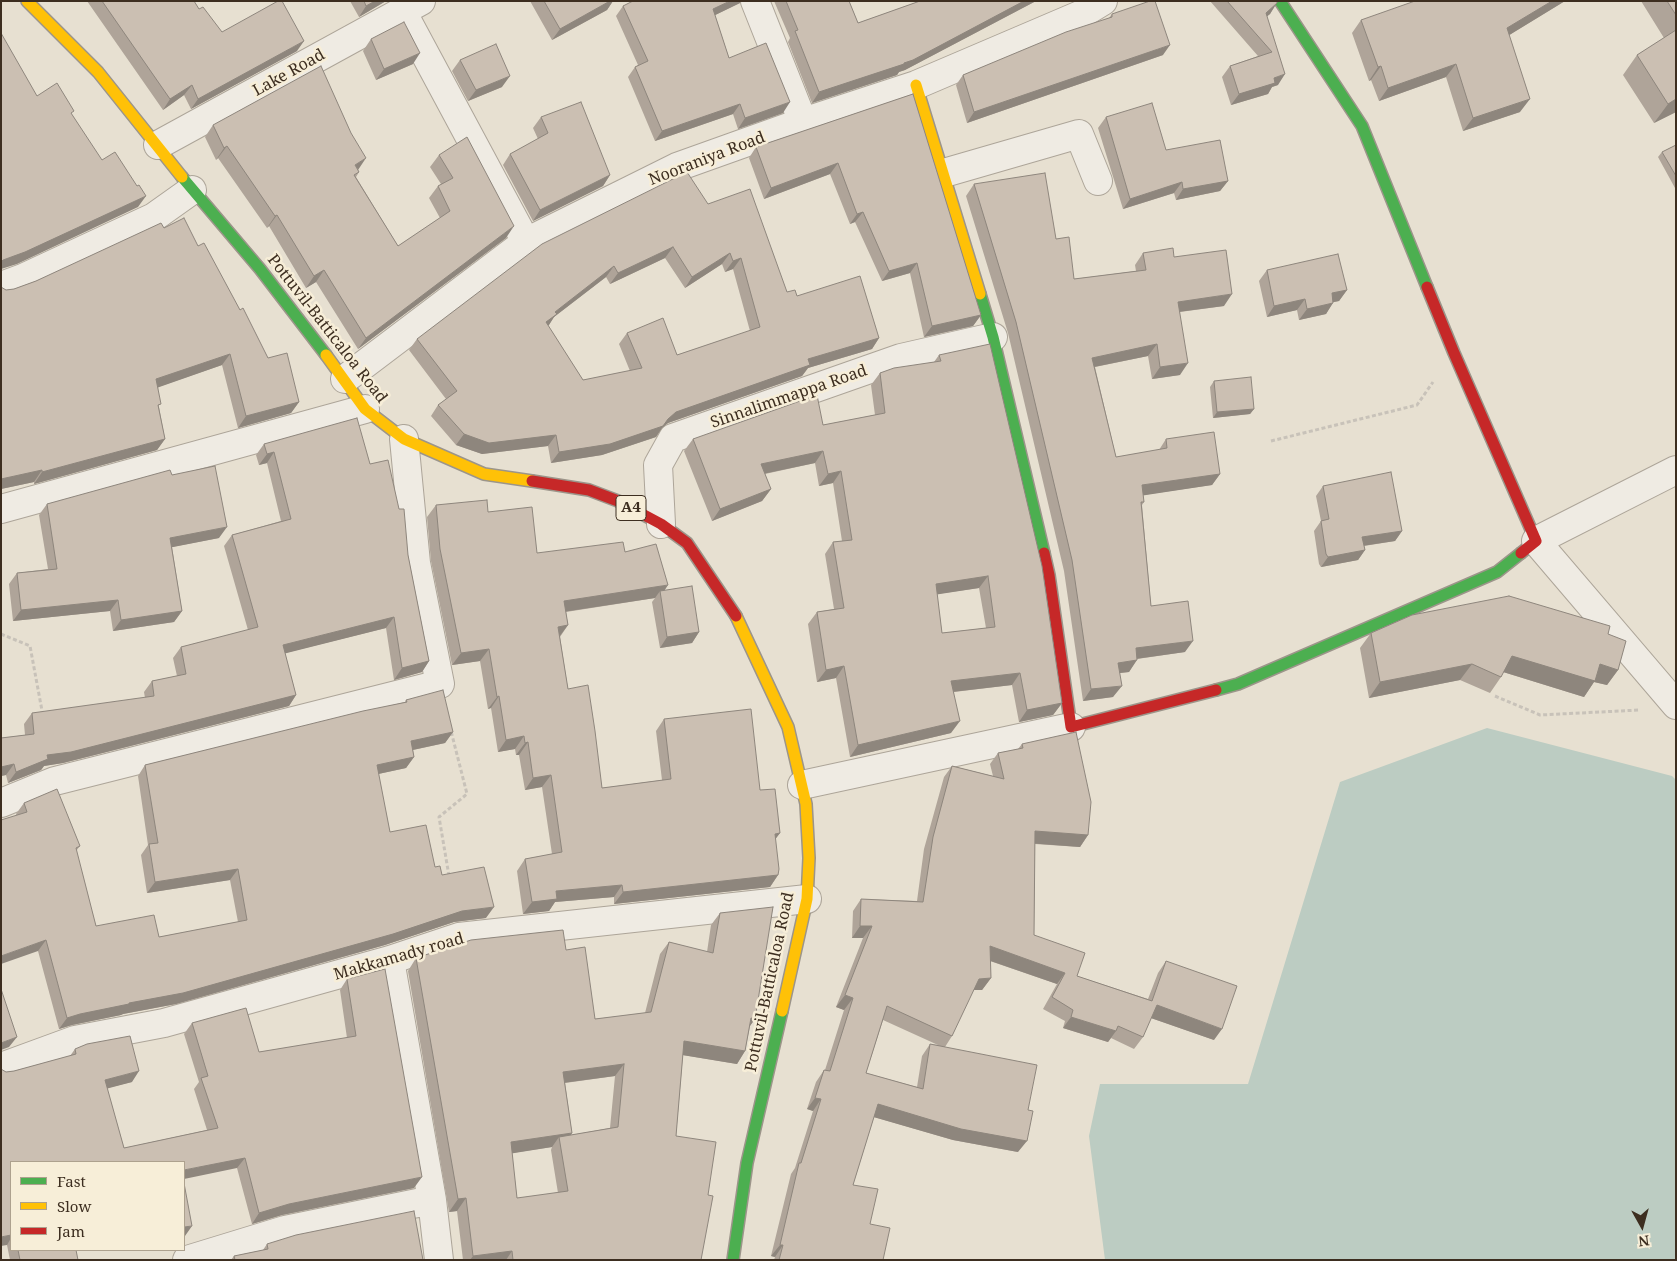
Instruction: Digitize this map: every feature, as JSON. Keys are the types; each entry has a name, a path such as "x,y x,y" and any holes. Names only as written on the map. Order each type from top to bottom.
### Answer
{"main road":[{"name":"Pottuvil-Batticaloa Road","path":"27,1 98,72 192,190 260,269 345,378 365,409 404,439 484,474 589,490 618,501 660,524 686,543 740,623 788,727 806,804 809,858 807,899 747,1162 733,1260"},
{"path":"916,85 993,337 1049,575 1071,727 1238,684 1496,572 1536,541 1454,353 1362,126 1280,1"}],"street":[{"path":"755,1 803,122"},
{"name":"Lake Road","path":"158,145 412,6"},
{"path":"412,6 526,242"},
{"name":"Nooraniya Road","path":"345,378 526,242 677,167 803,122 916,85 1086,6"},
{"path":"944,173 1078,134 1098,181"},
{"path":"1,286 24,278 154,217 192,190"},
{"name":"Sinnalimmappa Road","path":"660,524 658,465 673,438 901,358 993,337"},
{"path":"1,509 365,409"},
{"path":"1,803 55,781 440,684 416,562 404,439"},
{"path":"1676,470 1536,541 1676,705"},
{"path":"802,785 1071,727"},
{"name":"Makkamady road","path":"1,1067 75,1040 164,1023 390,960 459,937 807,899"},
{"path":"390,960 432,1200 440,1260"},
{"path":"187,1260 285,1230 432,1200"}],"path":[{"path":"1271,441 1418,405 1454,353"},
{"path":"1,634 30,646 44,723"},
{"path":"1495,696 1540,715 1641,710"},
{"path":"450,882 439,817 467,794 451,730"}],"shaded area":[{"path":"1487,728 1672,776 1676,780 1676,1260 1105,1260 1089,1136 1100,1084 1248,1084 1340,782"}],"building":[{"path":"102,1 194,1 199,9 203,7 222,32 278,1 282,1 304,41 198,99 192,85 170,99"},
{"path":"364,1 375,1 366,6"},
{"path":"544,1 610,1 560,29"},
{"path":"633,1 730,1 713,9 729,58 766,43 790,102 745,118 740,104 662,131 635,67 648,61 623,6"},
{"path":"786,1 849,1 858,23 920,1 1024,1 904,64 819,92 795,31 798,30"},
{"path":"1155,1 1170,45 974,112 963,75 1066,32 1112,17 1112,14"},
{"path":"1227,1 1277,1 1266,13 1285,74 1274,78 1275,83 1239,94 1230,66 1272,52"},
{"path":"1415,1 1552,1 1507,28 1530,99 1473,118 1456,64 1388,88 1381,66 1378,67 1361,20"},
{"path":"1667,1 1676,1 1676,15"},
{"path":"404,22 420,53 384,69 371,39"},
{"path":"1676,30 1676,99 1668,104 1637,55"},
{"path":"1,33 37,96 57,83 74,111 71,113 102,160 115,152 137,186 139,185 146,196 1,262"},
{"path":"496,44 510,76 476,90 460,60"},
{"path":"321,66 351,133 366,158 355,165 359,172 354,175 398,246 450,211 438,186 453,178 439,155 467,137 514,226 366,338 324,270 314,276 277,215 275,216 227,146 224,148 213,125"},
{"path":"913,94 981,315 932,326 917,263 889,271 863,212 857,214 838,163 771,188 756,147"},
{"path":"581,102 610,175 540,210 510,154 548,133 541,117"},
{"path":"1152,103 1166,150 1220,140 1228,181 1183,189 1182,182 1130,199 1106,117"},
{"path":"1676,145 1676,176 1662,152"},
{"path":"687,172 708,204 750,189 787,292 795,290 797,296 860,276 879,338 808,359 810,365 676,412 663,426 610,444 559,452 556,435 489,443 464,434 438,405 457,391 417,339 542,244","holes":["673,247 692,277 730,253 733,261 741,258 760,327 677,355 663,318 627,333 642,368 583,380 546,322 557,314 555,312 614,266 618,273"]},
{"path":"1045,173 1056,239 1069,237 1074,279 1146,270 1143,253 1173,248 1174,257 1226,250 1232,294 1178,302 1188,363 1160,367 1157,344 1092,358 1116,457 1167,448 1166,439 1214,432 1220,474 1142,485 1144,502 1141,502 1151,606 1188,601 1193,641 1136,648 1137,660 1118,663 1122,686 1091,689 1072,560 1016,322 974,184"},
{"path":"184,218 198,246 204,243 240,310 243,308 268,358 287,353 299,402 246,416 230,354 156,379 161,404 158,405 165,439 42,472 42,470 1,479 1,287 6,290 14,289 36,281 161,223 164,228"},
{"path":"1338,254 1347,290 1332,293 1333,303 1307,309 1305,299 1274,306 1267,270"},
{"path":"990,344 1042,566 1062,703 1027,710 1020,673 951,681 960,721 858,745 844,666 826,670 817,612 844,608 833,542 852,540 841,471 828,474 823,451 761,464 771,489 720,509 693,439 817,395 823,425 885,413 880,373 894,368 941,361 939,355","holes":["988,576 995,627 942,633 936,584"]},
{"path":"1251,377 1254,409 1217,412 1214,381"},
{"path":"357,418 370,464 388,460 399,509 404,509 408,555 429,661 402,668 394,617 283,645 296,695 71,752 47,755 48,759 16,772 14,764 1,767 1,738 34,734 32,713 154,696 152,681 186,674 181,647 258,627 232,535 291,519 274,452 267,454 264,444"},
{"path":"215,466 227,527 170,538 182,611 121,620 118,600 21,610 17,573 57,569 47,504 170,470 172,475"},
{"path":"1391,472 1402,531 1362,537 1365,550 1328,557 1321,521 1329,519 1323,486"},
{"path":"487,500 488,512 532,507 537,553 623,542 625,552 656,544 668,585 564,601 568,625 558,627 568,689 588,685 602,788 671,779 664,719 751,709 760,790 775,789 780,833 775,834 778,875 623,892 622,885 556,891 557,899 532,902 525,859 562,852 551,775 533,778 528,742 525,743 524,736 506,740 489,649 461,653 440,549 436,505"},
{"path":"692,586 699,632 667,637 660,591"},
{"path":"1509,596 1610,626 1608,634 1626,641 1618,670 1600,664 1595,681 1512,656 1501,677 1472,664 1380,682 1371,633 1412,615"},
{"path":"443,690 453,732 411,741 414,757 377,765 390,832 426,825 435,867 440,866 442,875 484,867 494,907 462,911 393,934 183,993 129,1003 67,1018 46,940 1,956 1,820 27,812 24,803 57,789 80,846 76,848 96,926 154,915 159,937 247,920 238,869 155,882 149,844 158,843 145,765 363,711 407,702 406,700"},
{"path":"1076,732 1091,802 1088,835 1035,831 1034,935 1085,953 1077,976 1152,1001 1166,961 1237,986 1222,1029 1157,1005 1143,1037 1118,1026 1116,1031 1071,1017 1073,1010 1052,997 1065,973 990,946 991,978 979,979 952,1036 887,1006 866,1073 923,1089 930,1044 1037,1065 1028,1110 1033,1111 1027,1141 961,1129 878,1104 853,1185 878,1189 870,1224 890,1228 883,1260 779,1260 783,1245 780,1245 799,1163 801,1163 821,1099 815,1098 824,1070 830,1071 853,998 845,995 872,926 860,926 861,899 923,902 933,837 952,766 1004,779 998,753 1023,748 1022,744"},
{"path":"773,907 755,1019 751,1018 745,1051 684,1041 676,1136 716,1142 708,1195 713,1196 701,1260 513,1260 512,1251 473,1256 466,1198 458,1199 416,958 471,940 563,930 566,950 585,947 595,1019 651,1012 669,942 713,953 720,913","holes":["624,1064 618,1127 559,1137 568,1191 517,1198 511,1142 572,1133 563,1072"]},
{"path":"385,969 422,1177 289,1204 259,1213 245,1158 185,1170 185,1161 10,1161 10,1235 1,1237 1,1069 6,1072 14,1071 76,1054 75,1049 87,1044 130,1036 139,1071 105,1080 124,1148 218,1128 201,1078 208,1076 192,1023 246,1008 259,1052 356,1036 347,979"},
{"path":"1,989 17,1037 1,1043"},
{"path":"185,1188 192,1226 185,1227"},
{"path":"414,1211 423,1260 235,1260 234,1256 268,1249 267,1244 296,1235"},
{"path":"18,1251 76,1251 78,1260 20,1260"}],"traffic: fast":[{"path":"1280,1 1362,126 1427,287"},
{"path":"182,177 260,269 326,355"},
{"path":"980,294 993,337 1044,553"},
{"path":"1216,690 1238,684 1497,572 1521,553"},
{"path":"733,1260 747,1163 782,1011"}],"traffic: slow":[{"path":"27,1 98,72 182,177"},
{"path":"916,85 980,294"},
{"path":"326,355 365,409 404,439 484,474 532,481"},
{"path":"736,616 788,727 806,804 809,858 807,899 782,1011"}],"traffic: jam":[{"path":"1427,287 1536,541 1521,553"},
{"path":"532,481 589,490 618,501 661,524 687,543 736,616"},
{"path":"1044,553 1049,575 1071,727 1216,690"}]}
